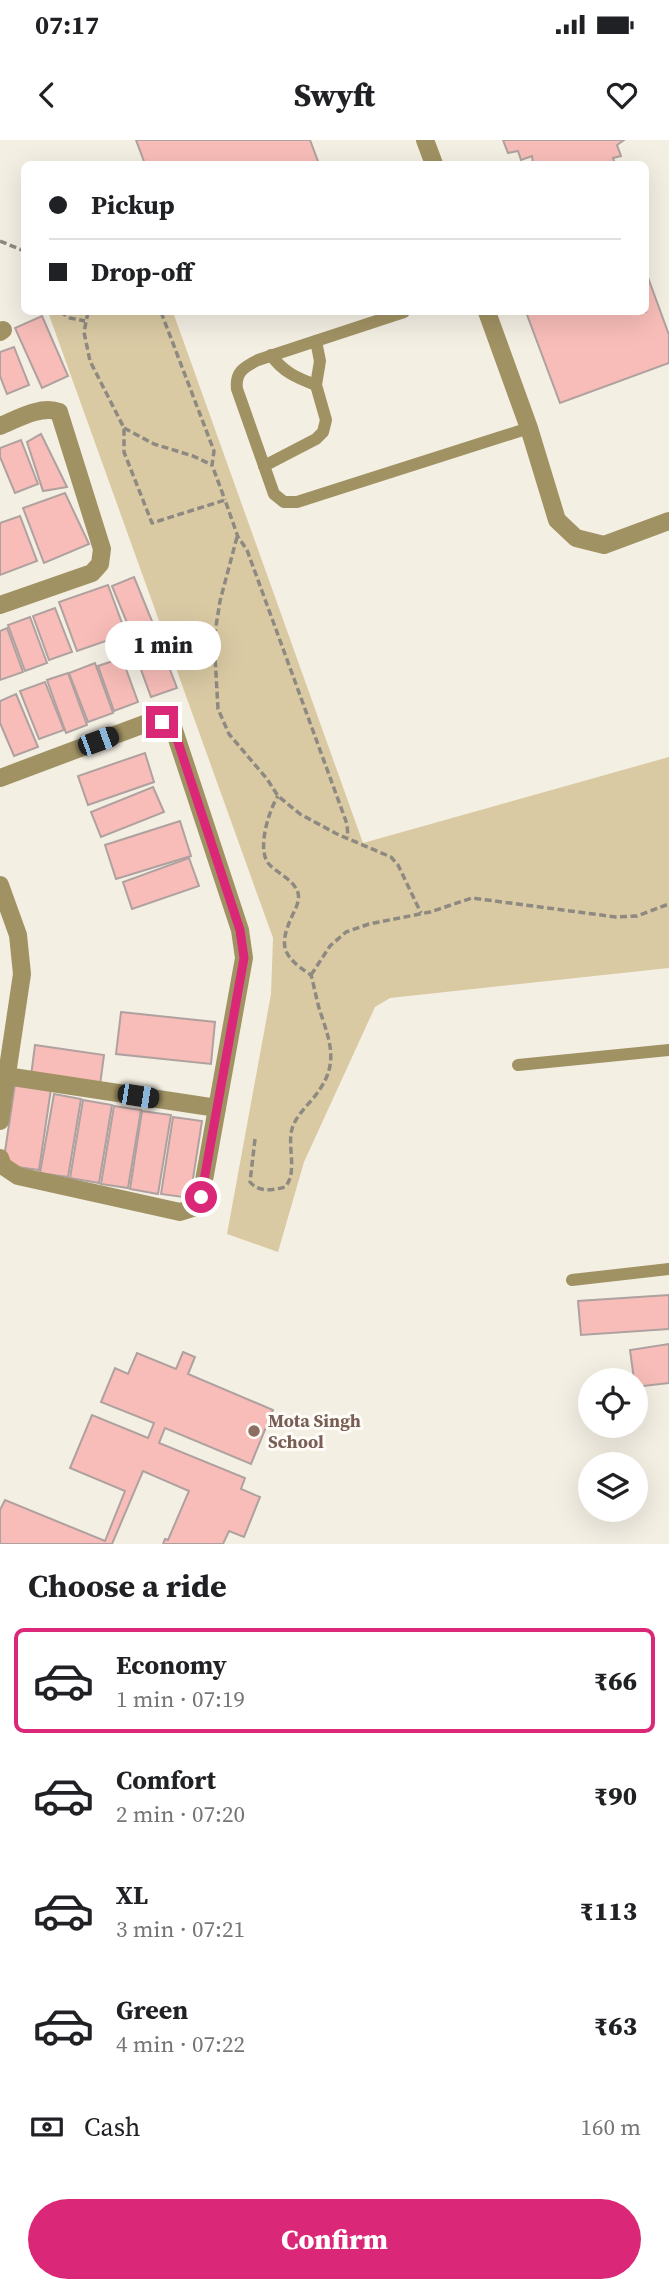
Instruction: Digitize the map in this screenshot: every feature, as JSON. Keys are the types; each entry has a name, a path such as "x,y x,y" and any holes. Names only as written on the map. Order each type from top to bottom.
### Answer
{"street":[{"path":"425,140 433,161"},
{"path":"487,315 529,428 557,520 576,538 604,545 669,521"},
{"path":"0,426 37,412 59,412 102,548 100,564 92,573 0,605"},
{"path":"0,778 148,723 162,722 174,730 240,930 244,958 201,1197 193,1208 180,1212 18,1176 3,1166 0,1158"},
{"path":"0,885 18,935 22,974 4,1068 0,1121"},
{"path":"4,1068 217,1108"}],"lane":[{"path":"395,315 271,355 241,369 236,379 237,389 274,494 284,502 297,502 529,428"},
{"path":"264,466 316,439 324,432 326,420 316,385 320,361 316,341"},
{"path":"271,355 280,368 316,385"},
{"path":"518,1065 669,1050"},
{"path":"572,1280 669,1269"}],"path":[{"path":"0,241 21,250"},
{"path":"65,315 85,321"},
{"path":"87,315 85,342 90,360 124,428 124,452 152,523 225,500"},
{"path":"161,315 212,443 212,465 238,535 247,550 347,824 348,837"},
{"path":"124,428 154,444 212,465"},
{"path":"238,535 220,600 214,639 218,709 229,734 278,796 320,826 394,860 421,913"},
{"path":"255,1139 250,1182 258,1189 285,1187 291,1177 291,1136 294,1124 321,1088 332,1063 330,1039 311,975 292,963 284,948 284,934 296,908 298,893 290,882 267,862 263,852 271,808 278,796"},
{"path":"311,975 330,946 346,932 472,898 616,917 637,916 669,904"}],"shaded area":[{"path":"49,315 174,315 363,843 669,757 669,968 390,998 375,1007 304,1162 278,1252 227,1234 271,994 273,938"}],"building":[{"path":"136,140 310,140 318,161 144,161"},
{"path":"503,140 624,140 617,145 621,156 613,158 614,161 533,161 532,156 521,160 518,151 508,153"},
{"path":"649,280 669,335 669,363 560,403 527,315 649,315"},
{"path":"42,316 68,376 42,388 15,328"},
{"path":"14,347 29,385 7,394 0,376 0,352"},
{"path":"41,434 67,487 43,491 27,442"},
{"path":"21,440 38,484 15,493 0,457 0,448"},
{"path":"65,493 89,544 44,563 23,508"},
{"path":"20,516 37,561 0,575 0,523"},
{"path":"134,577 156,631 134,640 112,586"},
{"path":"108,585 126,634 77,651 59,602"},
{"path":"55,608 72,652 49,660 33,616"},
{"path":"30,617 47,663 25,671 8,625"},
{"path":"7,628 23,672 0,680 0,631"},
{"path":"157,636 177,688 151,697 132,645"},
{"path":"122,658 138,702 114,711 98,666"},
{"path":"95,663 113,713 88,722 69,673"},
{"path":"68,673 87,725 66,733 47,680"},
{"path":"45,682 64,730 39,739 20,691"},
{"path":"16,694 38,747 14,756 0,723 0,701"},
{"path":"145,753 154,782 88,805 78,776"},
{"path":"153,787 164,812 101,837 91,812"},
{"path":"180,821 191,856 116,879 105,845"},
{"path":"189,858 199,886 132,909 123,882"},
{"path":"121,1012 215,1022 211,1064 116,1054"},
{"path":"35,1045 104,1055 100,1085 31,1076"},
{"path":"15,1084 51,1089 39,1170 3,1165"},
{"path":"54,1094 81,1099 68,1177 40,1173"},
{"path":"83,1100 112,1105 99,1183 70,1178"},
{"path":"114,1106 141,1110 128,1188 101,1184"},
{"path":"142,1111 171,1115 158,1194 130,1189"},
{"path":"173,1117 202,1121 190,1198 161,1194"},
{"path":"669,1295 669,1329 581,1335 578,1301"},
{"path":"669,1344 669,1383 648,1385 648,1368 632,1368 630,1350"},
{"path":"183,1352 195,1357 188,1374 273,1410 251,1464 165,1428 159,1443 245,1478 241,1489 260,1497 244,1537 229,1531 223,1544 163,1544 165,1539 168,1540 189,1491 143,1471 112,1544 0,1544 0,1510 5,1500 105,1541 125,1491 70,1468 92,1415 148,1438 154,1423 101,1402 115,1368 128,1374 137,1353 176,1369"}],"place":[{"name":"Mota Singh School","path":"254,1431"}],"route":[{"path":"162,722 174,730 240,930 244,958 201,1197"}]}
